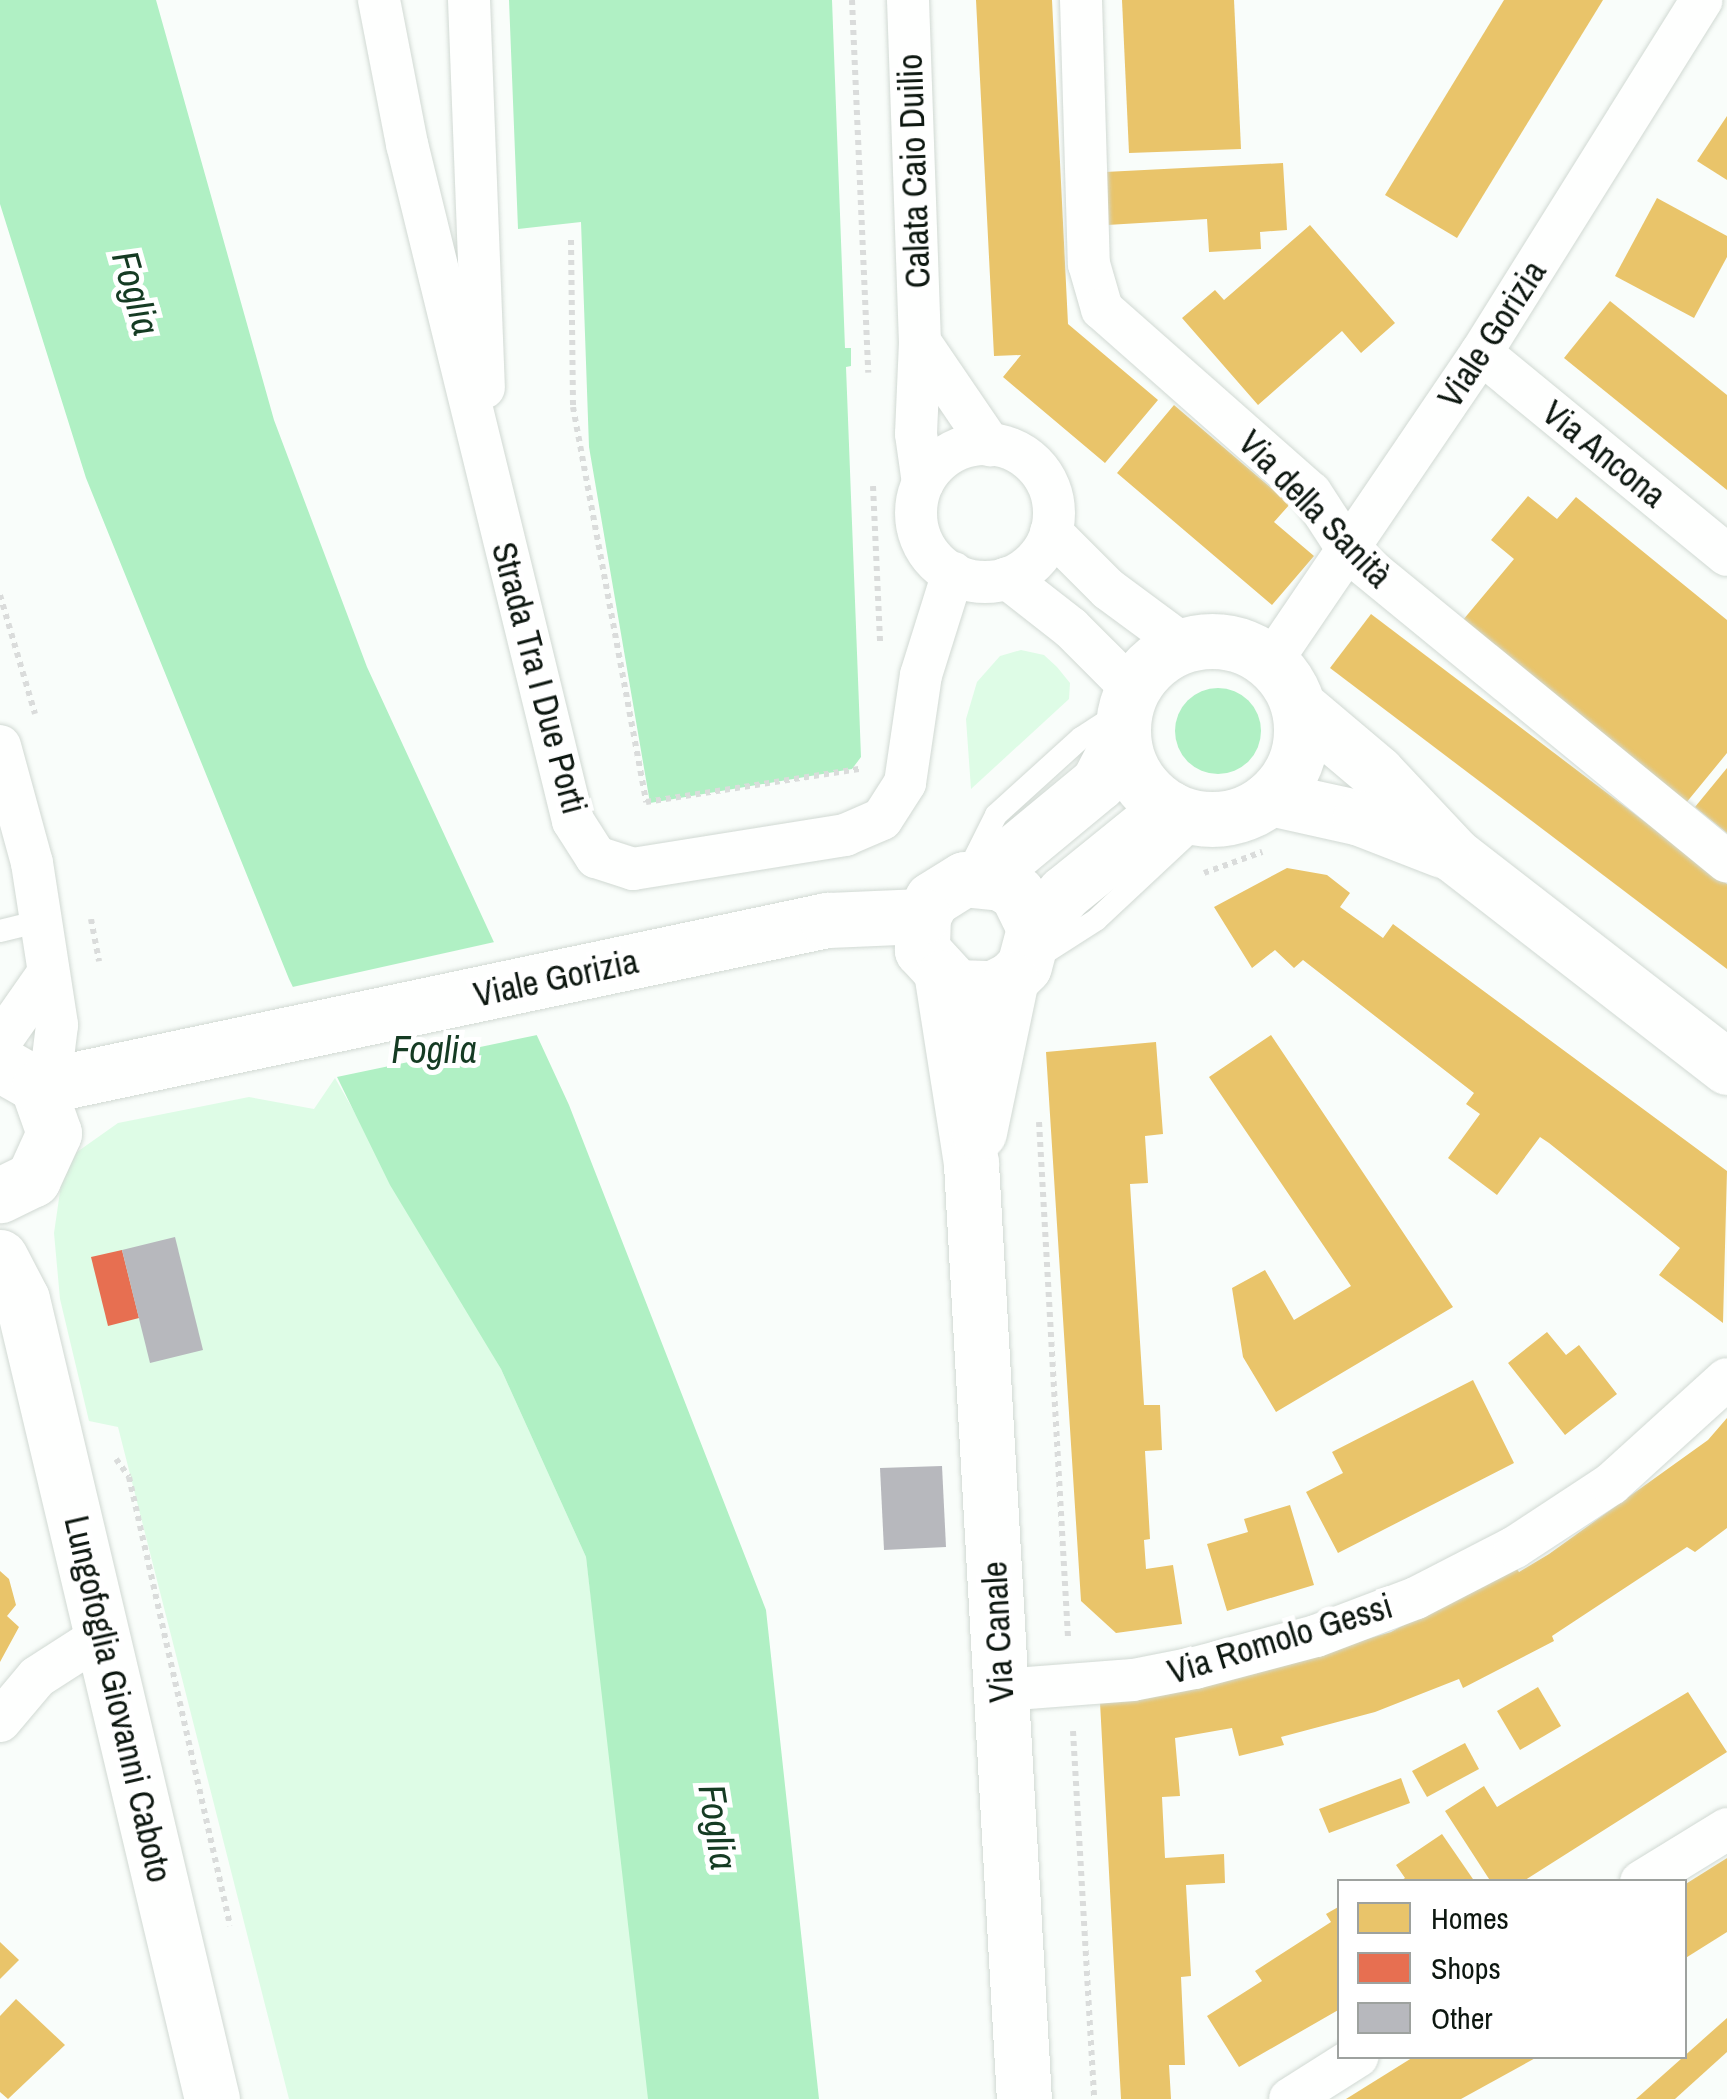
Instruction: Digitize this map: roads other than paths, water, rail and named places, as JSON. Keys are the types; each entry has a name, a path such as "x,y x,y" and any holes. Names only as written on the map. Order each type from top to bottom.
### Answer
{"street":[{"name":"Strada Tra I Due Porti","path":"379,0 488,483 573,821 596,857 632,868 846,835 882,819 906,784 920,676 952,574"},
{"name":"Strada Tra I Due Porti","path":"469,0 488,483"},
{"name":"Calata Caio Duilio","path":"908,0 920,342 915,393 923,484 916,509 920,535 952,574"},
{"name":"Via della Sanità","path":"1080,0 1089,264 1102,309 1310,493 1350,553 1727,862"},
{"name":"Viale Gorizia","path":"1285,685 1350,553 1481,353 1702,0"},
{"path":"920,342 990,444"},
{"name":"Via Ancona","path":"1481,353 1727,555"},
{"path":"923,484 950,454 990,444 1013,450 1042,473 1054,507 1052,532 1035,560 1007,578 979,581 952,574"},
{"path":"1052,532 1108,588 1184,645"},
{"path":"1007,578 1127,711 1136,777 1186,814"},
{"path":"1454,855 1360,818 1268,824 1239,815 1186,814 1101,858 1023,958 973,990 942,978 922,950 923,916 946,886 973,878 1086,795 1127,711 1163,655 1184,645 1214,640 1285,685 1378,774 1454,855 1727,1066"},
{"path":"1268,824 1298,758 1285,685"},
{"path":"0,746 32,862 58,1025 53,1059 27,1124"},
{"path":"973,878 1017,893 1023,958"},
{"name":"Viale Gorizia","path":"27,1124 144,1068 827,920 923,916"},
{"name":"Via Canale","path":"972,1164 1023,958"},
{"path":"0,1042 47,975"},
{"name":"Via Canale","path":"942,978 972,1164 1036,1688 1024,2099"},
{"name":"Lungofoglia Giovanni Caboto","path":"27,1124 11,1278 104,1634 212,2099"},
{"name":"Via Romolo Gessi","path":"1036,1688 1195,1668 1316,1636 1416,1598 1516,1548 1612,1484 1727,1380"},
{"path":"0,1721 36,1677 104,1634"},
{"path":"1646,1879 1727,1828"},
{"path":"1290,2099 1353,2059"}],"lane":[{"path":"0,932 41,921"}],"water":[{"name":"Foglia","path":"0,0 156,0 274,420 367,667 569,1105 766,1610 819,2099 648,2099 586,1557 501,1369 390,1185 289,979 86,478 0,204"},
{"path":"509,0 832,0 845,348 851,348 851,366 846,367 861,757 852,769 650,803 589,447 581,222 518,229"},
{"path":"1210,688 1226,688 1249,700 1258,714 1258,748 1249,762 1226,774 1210,774 1194,767 1182,755 1175,739 1175,723 1182,707 1194,695"}]}
